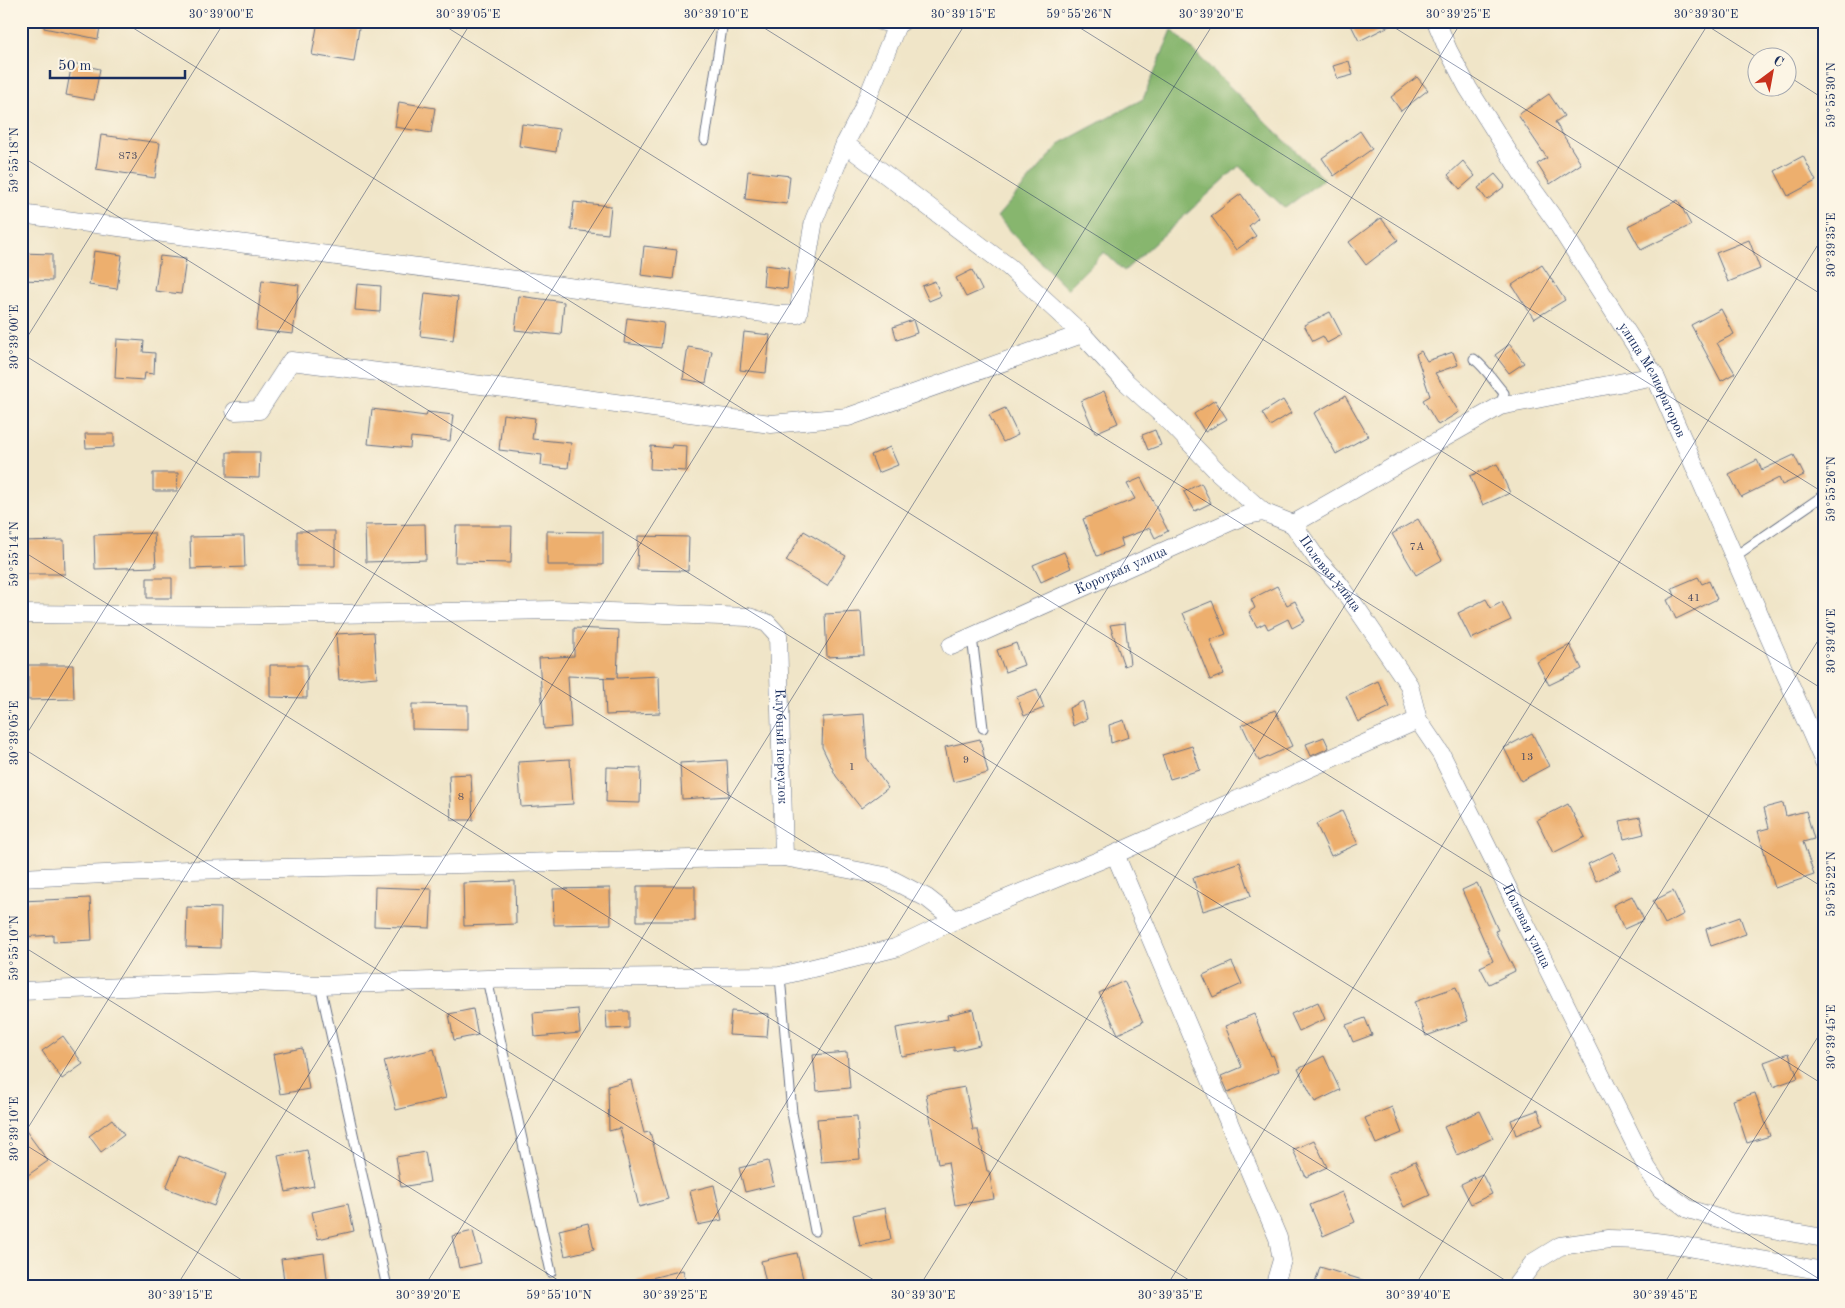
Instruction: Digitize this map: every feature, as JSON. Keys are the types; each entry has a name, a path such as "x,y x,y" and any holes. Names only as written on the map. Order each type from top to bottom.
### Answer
{"street":[{"path":"21,214 778,315 798,314 814,220 845,144 862,111 900,23 880,21"},
{"name":"улица Мелиораторов","path":"1436,21 1448,50 1468,88 1655,376 1824,762"},
{"path":"845,144 1009,267 1082,334 1125,381 1171,423 1218,472 1263,512 1292,524 1500,406 1655,376"},
{"path":"234,410 258,410 290,361 772,424 839,418 858,414 1082,334"},
{"name":"Короткая улица","path":"951,646 1243,516 1263,512"},
{"name":"Полевая улица","path":"1292,524 1319,562 1339,584 1410,685 1418,720 1440,754 1647,1168 1661,1189 1688,1209 1731,1222 1824,1238"},
{"name":"Клубный переулок","path":"21,614 222,616 564,611 749,617 767,623 778,635 784,857"},
{"path":"21,991 253,982 320,985 487,979 780,976 895,948 955,920 1115,854 1418,720"},
{"path":"1115,854 1278,1238 1282,1260 1274,1287"},
{"path":"21,878 188,870 784,857 885,876 926,898 955,920"},
{"path":"1515,1287 1534,1262 1560,1246 1608,1239 1663,1243 1824,1271"}],"lane":[{"path":"705,140 724,21"},
{"path":"1474,360 1486,368 1491,379 1504,393 1500,406"},
{"path":"1734,557 1824,495"},
{"path":"972,638 983,728"},
{"path":"780,976 792,1113 815,1231"},
{"path":"487,979 551,1272"},
{"path":"320,985 386,1287"}],"green space":[{"path":"1172,30 1324,179 1285,208 1239,166 1124,271 1104,252 1067,289 997,217 1061,143 1143,99"}],"building":[{"path":"45,21 101,21 98,39 44,28"},
{"path":"318,21 360,21 354,62 312,55"},
{"path":"1349,21 1399,21 1359,41"},
{"path":"1349,61 1353,75 1338,79 1333,66"},
{"path":"72,63 100,69 94,100 66,95"},
{"path":"1417,77 1428,90 1401,111 1391,97"},
{"path":"1549,94 1564,116 1555,122 1581,164 1550,184 1537,164 1547,158 1518,115"},
{"path":"399,102 435,108 431,133 395,127"},
{"path":"522,124 559,129 556,152 519,146"},
{"path":"1360,131 1372,149 1334,176 1322,158"},
{"path":"101,135 160,143 155,178 96,169"},
{"path":"1803,156 1816,181 1788,196 1775,171"},
{"path":"1463,161 1475,176 1460,189 1448,175"},
{"path":"748,171 790,176 787,204 745,199"},
{"path":"1495,174 1505,186 1487,200 1478,188"},
{"path":"1241,194 1258,218 1249,226 1256,236 1236,250 1211,216"},
{"path":"1678,200 1691,225 1641,250 1628,226"},
{"path":"574,202 611,206 608,234 571,230"},
{"path":"1381,218 1398,240 1366,265 1349,242"},
{"path":"1749,240 1760,269 1728,282 1716,253"},
{"path":"644,246 677,250 673,279 641,275"},
{"path":"94,251 122,255 117,289 89,285"},
{"path":"21,253 52,254 52,281 21,280"},
{"path":"160,256 186,259 181,294 155,291"},
{"path":"765,265 789,268 787,289 763,286"},
{"path":"1542,265 1565,300 1534,319 1512,285"},
{"path":"972,270 982,290 966,297 956,278"},
{"path":"262,280 299,285 293,334 256,330"},
{"path":"935,281 941,296 929,301 922,286"},
{"path":"357,284 381,286 380,312 355,310"},
{"path":"425,293 458,297 453,340 420,336"},
{"path":"519,296 564,302 561,335 515,330"},
{"path":"1721,309 1734,334 1717,343 1735,373 1721,381 1691,325"},
{"path":"1330,312 1342,335 1327,343 1323,336 1313,341 1304,325"},
{"path":"627,318 664,323 661,348 624,343"},
{"path":"913,320 917,333 897,340 893,327"},
{"path":"744,332 770,335 766,373 740,370"},
{"path":"117,339 144,341 143,352 155,353 154,374 145,373 144,380 115,378"},
{"path":"1510,344 1524,363 1509,373 1495,355"},
{"path":"688,347 712,351 706,383 683,379"},
{"path":"1421,351 1427,361 1453,352 1458,365 1435,373 1459,412 1438,425 1423,400 1430,396 1416,354"},
{"path":"1104,391 1118,423 1095,433 1081,401"},
{"path":"1345,396 1368,436 1336,454 1314,413"},
{"path":"1215,400 1227,419 1205,432 1194,414"},
{"path":"1283,400 1291,413 1270,426 1262,413"},
{"path":"1005,408 1018,435 1003,442 989,415"},
{"path":"372,409 426,416 427,412 453,415 450,441 411,437 410,448 368,444"},
{"path":"503,414 535,418 532,439 571,443 568,468 541,465 542,455 499,450"},
{"path":"1155,430 1161,445 1148,450 1142,435"},
{"path":"85,434 114,434 114,447 86,448"},
{"path":"672,445 687,446 686,471 650,469 651,446 671,448"},
{"path":"890,447 898,465 878,473 871,455"},
{"path":"227,452 260,452 259,478 227,477"},
{"path":"1794,455 1804,475 1782,485 1779,478 1741,497 1729,474 1757,460 1762,470"},
{"path":"1497,464 1510,493 1483,505 1470,476"},
{"path":"153,473 178,473 177,491 153,491"},
{"path":"1141,478 1168,531 1155,538 1150,528 1121,539 1123,546 1097,556 1083,519 1135,499 1127,484"},
{"path":"1201,483 1211,503 1195,511 1184,492"},
{"path":"1418,519 1442,560 1416,575 1392,534"},
{"path":"425,524 426,560 366,562 365,525"},
{"path":"456,526 512,526 511,563 455,562"},
{"path":"297,531 335,531 335,566 297,566"},
{"path":"547,531 603,532 603,565 547,565"},
{"path":"804,531 846,556 827,586 786,561"},
{"path":"154,533 156,567 95,569 94,535"},
{"path":"244,536 245,567 191,569 190,537"},
{"path":"638,536 689,537 688,571 637,570"},
{"path":"64,540 65,574 21,574 21,541"},
{"path":"1064,552 1071,568 1041,582 1033,565"},
{"path":"1698,577 1702,584 1709,581 1717,599 1676,619 1667,600 1675,596 1672,588"},
{"path":"147,578 172,578 172,598 147,598"},
{"path":"1277,586 1287,605 1295,601 1305,621 1292,628 1288,619 1268,629 1265,623 1257,627 1249,612 1255,608 1251,599"},
{"path":"1486,599 1491,608 1502,602 1511,620 1471,639 1458,613"},
{"path":"1212,601 1226,634 1210,640 1224,674 1210,680 1183,613"},
{"path":"861,612 864,655 827,657 825,614"},
{"path":"1125,623 1130,664 1124,666 1110,625"},
{"path":"574,628 619,630 617,678 659,676 660,713 606,715 604,678 615,678 568,676 571,727 544,729 539,658 574,656"},
{"path":"374,632 377,677 339,680 336,634"},
{"path":"1016,643 1024,665 1005,672 997,650"},
{"path":"1570,645 1582,669 1549,685 1537,662"},
{"path":"28,665 73,665 74,699 28,700"},
{"path":"270,665 307,665 307,698 270,697"},
{"path":"1378,681 1390,707 1358,722 1346,696"},
{"path":"1037,689 1044,708 1024,716 1017,697"},
{"path":"1083,701 1087,719 1073,726 1069,708"},
{"path":"412,704 468,705 468,730 412,729"},
{"path":"1275,710 1292,746 1259,761 1242,725"},
{"path":"864,714 867,758 888,788 861,808 836,776 822,747 823,717"},
{"path":"1124,720 1129,737 1111,743 1109,725"},
{"path":"1532,733 1549,766 1521,781 1504,748"},
{"path":"1324,737 1329,748 1311,756 1306,744"},
{"path":"980,739 988,773 953,782 945,747"},
{"path":"1192,746 1200,770 1170,779 1162,755"},
{"path":"570,759 573,804 521,807 518,762"},
{"path":"727,760 729,796 682,799 680,763"},
{"path":"607,767 641,768 640,803 606,802"},
{"path":"471,774 473,820 451,820 449,775"},
{"path":"1783,803 1786,816 1806,811 1814,839 1803,842 1814,875 1775,888 1758,831 1769,828 1764,808"},
{"path":"1568,804 1585,837 1553,853 1537,820"},
{"path":"1342,811 1358,844 1331,856 1316,824"},
{"path":"1640,817 1644,834 1624,839 1620,821"},
{"path":"1613,852 1621,869 1596,881 1588,864"},
{"path":"1240,862 1251,896 1203,911 1193,878"},
{"path":"515,881 516,924 464,926 463,883"},
{"path":"1477,883 1498,930 1495,931 1515,971 1489,984 1480,967 1493,961 1462,890"},
{"path":"637,886 695,886 695,921 637,921"},
{"path":"375,887 432,889 430,928 374,926"},
{"path":"610,888 611,924 554,925 553,889"},
{"path":"1673,891 1684,914 1665,924 1653,901"},
{"path":"1632,896 1644,920 1624,929 1613,905"},
{"path":"90,898 92,940 53,942 53,935 21,937 21,901"},
{"path":"187,907 221,908 220,948 186,947"},
{"path":"1740,917 1746,934 1711,946 1706,929"},
{"path":"1232,962 1242,984 1213,997 1203,975"},
{"path":"1124,981 1143,1022 1118,1034 1099,993"},
{"path":"1456,987 1468,1021 1426,1036 1414,1002"},
{"path":"1318,1002 1325,1019 1299,1031 1291,1014"},
{"path":"473,1009 478,1035 454,1040 449,1014"},
{"path":"578,1009 580,1033 535,1037 533,1013"},
{"path":"973,1009 980,1045 954,1051 954,1047 901,1056 896,1028 948,1019 947,1015"},
{"path":"606,1011 629,1011 629,1028 607,1029"},
{"path":"731,1011 769,1014 767,1037 729,1035"},
{"path":"1254,1014 1279,1071 1228,1092 1221,1076 1242,1067 1225,1026"},
{"path":"1365,1018 1372,1035 1353,1042 1346,1025"},
{"path":"63,1036 83,1064 62,1079 42,1051"},
{"path":"302,1048 309,1089 280,1094 273,1054"},
{"path":"434,1049 446,1098 396,1110 384,1061"},
{"path":"847,1052 850,1088 817,1091 813,1055"},
{"path":"1789,1053 1798,1078 1773,1087 1764,1062"},
{"path":"1324,1056 1340,1090 1315,1102 1298,1069"},
{"path":"631,1080 644,1133 650,1132 668,1199 639,1207 620,1128 609,1131 608,1086"},
{"path":"965,1087 973,1130 978,1130 994,1199 955,1205 948,1162 938,1164 926,1094"},
{"path":"1755,1093 1770,1136 1747,1143 1733,1100"},
{"path":"1392,1107 1402,1133 1376,1144 1365,1118"},
{"path":"1538,1110 1543,1124 1516,1135 1511,1120"},
{"path":"1480,1111 1493,1138 1457,1155 1444,1127"},
{"path":"857,1116 860,1159 821,1162 817,1119"},
{"path":"112,1119 124,1135 101,1152 89,1136"},
{"path":"21,1124 48,1161 21,1180"},
{"path":"1314,1140 1327,1167 1306,1177 1293,1150"},
{"path":"307,1150 314,1186 286,1192 278,1156"},
{"path":"425,1152 430,1182 401,1187 396,1157"},
{"path":"179,1156 226,1174 214,1206 166,1188"},
{"path":"768,1161 774,1185 745,1192 739,1168"},
{"path":"1415,1161 1430,1195 1404,1207 1388,1174"},
{"path":"1482,1174 1492,1194 1471,1204 1461,1184"},
{"path":"714,1185 722,1220 698,1225 690,1191"},
{"path":"1342,1192 1355,1222 1323,1236 1310,1205"},
{"path":"348,1204 354,1231 318,1239 312,1212"},
{"path":"885,1208 891,1239 860,1246 853,1215"},
{"path":"588,1223 594,1249 565,1256 559,1230"},
{"path":"473,1231 481,1263 459,1268 452,1236"},
{"path":"324,1253 328,1287 285,1287 281,1259"},
{"path":"797,1253 805,1287 767,1287 761,1261"},
{"path":"1320,1267 1372,1283 1372,1287 1314,1287"},
{"path":"683,1270 688,1287 637,1287 636,1282"}]}
